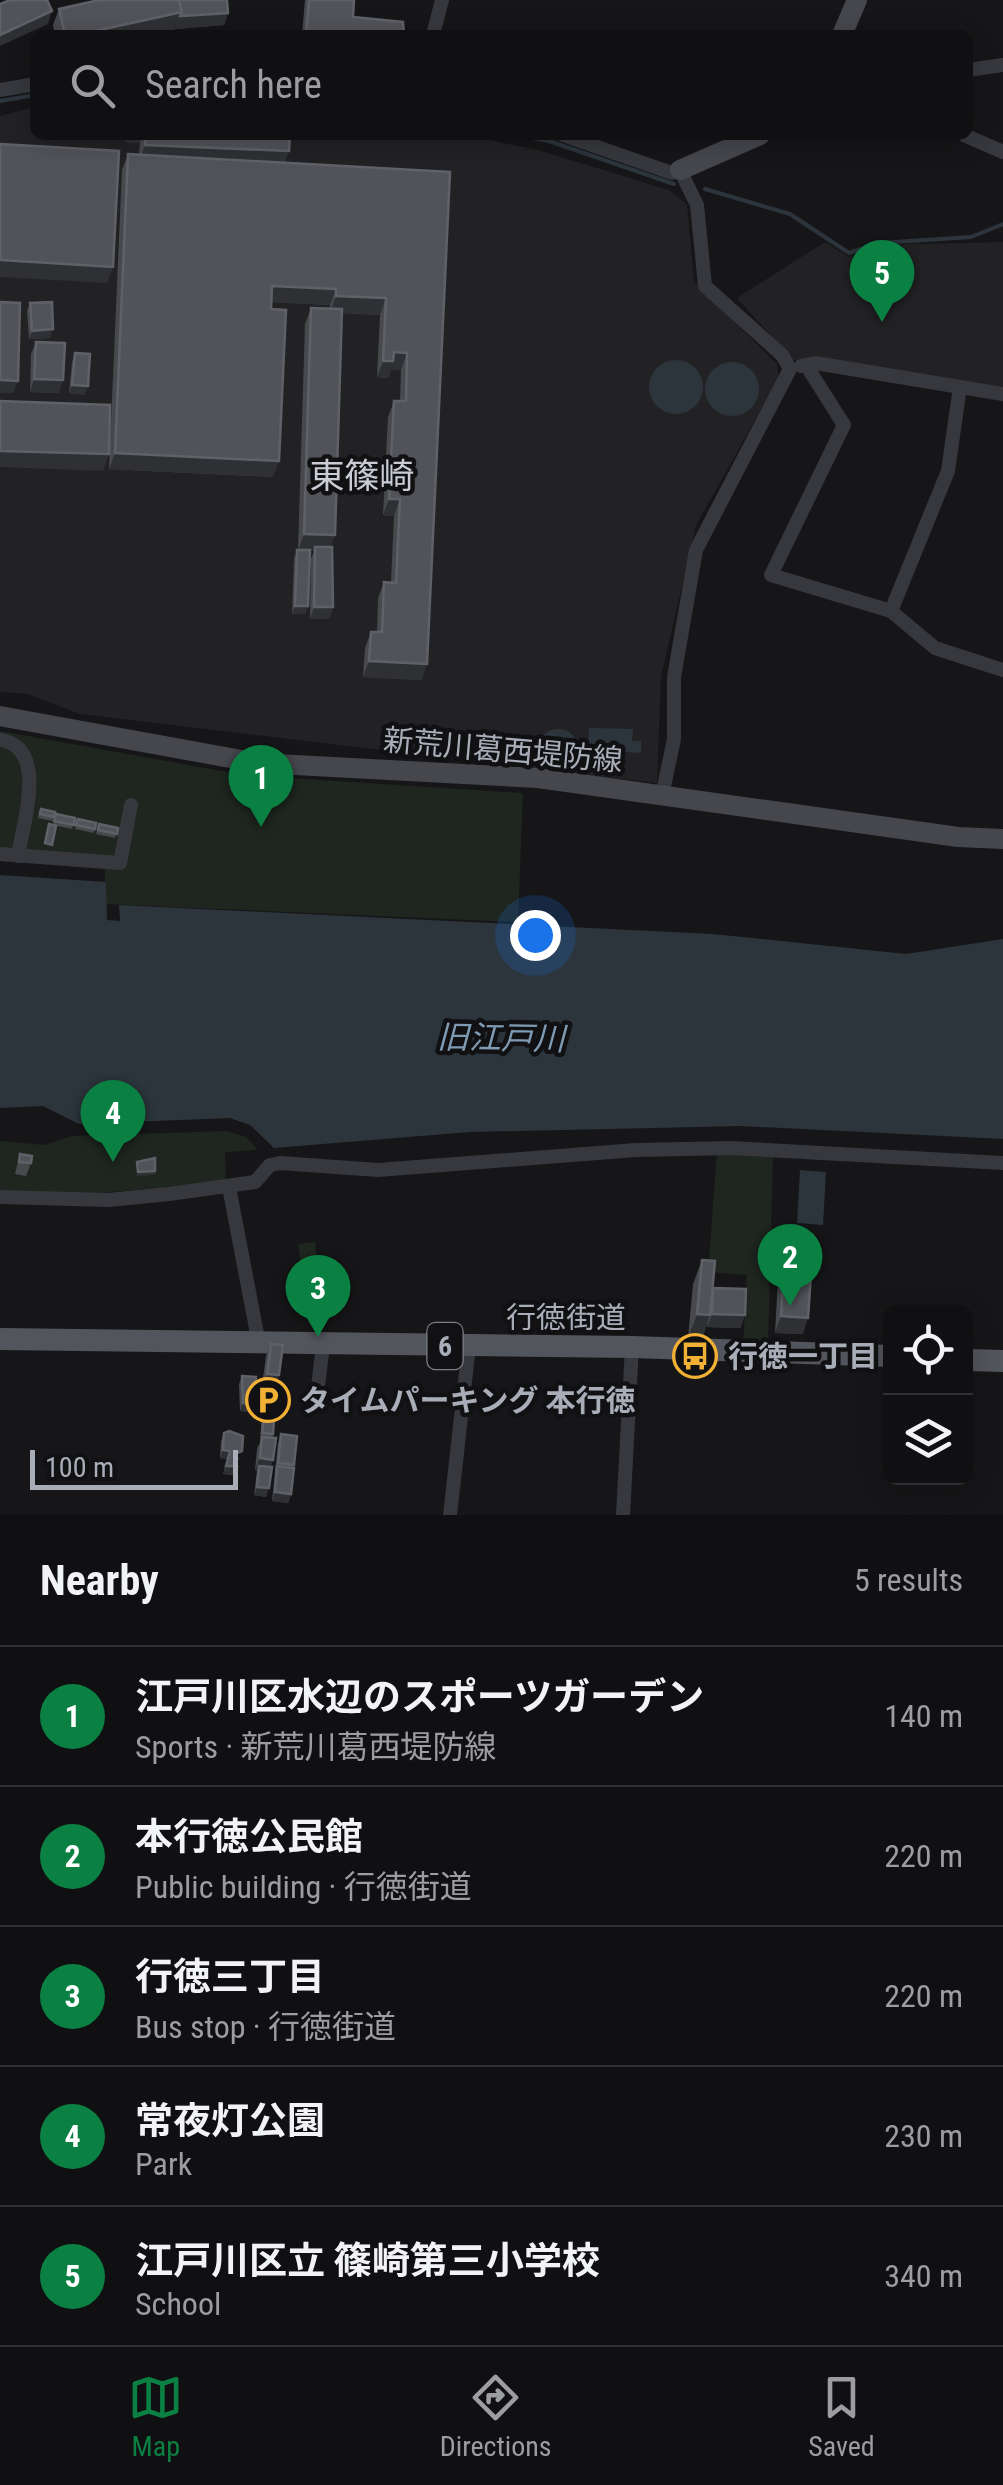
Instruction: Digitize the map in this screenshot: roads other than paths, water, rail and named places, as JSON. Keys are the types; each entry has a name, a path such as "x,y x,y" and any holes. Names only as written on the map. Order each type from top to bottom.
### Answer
{"main road":[{"path":"844,30 856,0"},
{"path":"680,170 749,140"},
{"name":"新荒川葛西堤防線","path":"0,716 258,763 538,778 958,837 1003,838"},
{"name":"行徳街道","path":"0,1339 632,1347 883,1356"},
{"path":"973,1360 1003,1361"}],"street":[{"path":"434,30 442,0"},
{"path":"973,69 1003,66"},
{"path":"0,90 30,85"},
{"path":"973,139 1003,152"},
{"path":"577,140 672,173 680,170 697,205 705,286 782,355 790,369"},
{"path":"806,365 844,425 771,575 891,611 935,648 1003,670"},
{"path":"662,796 674,739 674,677 696,550 790,369 806,365 1003,394"},
{"path":"891,611 948,471 960,387"},
{"path":"0,740 20,749 28,763 18,856"},
{"path":"0,854 120,864 131,805"},
{"path":"0,1196 108,1200 230,1186 257,1181 270,1165 280,1163 378,1170 669,1149 732,1148 1003,1163"},
{"path":"230,1186 259,1344"},
{"path":"316,1403 323,1344"},
{"path":"450,1515 469,1346"},
{"path":"623,1515 632,1347"}],"water":[{"path":"676,360 695,368 703,387 695,406 676,414 657,406 649,387 657,368"},
{"path":"732,362 751,370 759,389 751,408 732,416 713,408 705,389 713,370"},
{"path":"589,728 633,729 632,741 641,741 641,753 588,750"},
{"path":"558,729 572,735 578,749 572,763 558,769 544,763 538,749 544,735"},
{"name":"旧江戸川","path":"0,875 106,882 107,920 120,921 119,905 713,934 906,954 1003,939 1003,1139 741,1126 470,1132 274,1148 250,1125 230,1118 79,1124 43,1106 0,1108"},
{"path":"800,1170 826,1172 823,1225 797,1223"}],"waterway":[{"path":"0,101 30,96"},
{"path":"544,140 674,184"},
{"path":"705,189 790,214 849,253 879,243 971,237 1003,224"}],"place":[{"name":"江戸川区立 篠崎第三小学校","path":"882,322"},
{"name":"江戸川区水辺のスポーツガーデン","path":"261,827"},
{"name":"常夜灯公園","path":"113,1162"},
{"name":"本行徳公民館","path":"790,1306"},
{"name":"行徳三丁目","path":"318,1337"},
{"name":"行徳一丁目","path":"695,1356"},
{"name":"タイムパーキング 本行徳","path":"268,1400"}],"district":[{"name":"東篠崎","path":"362,476"}]}
